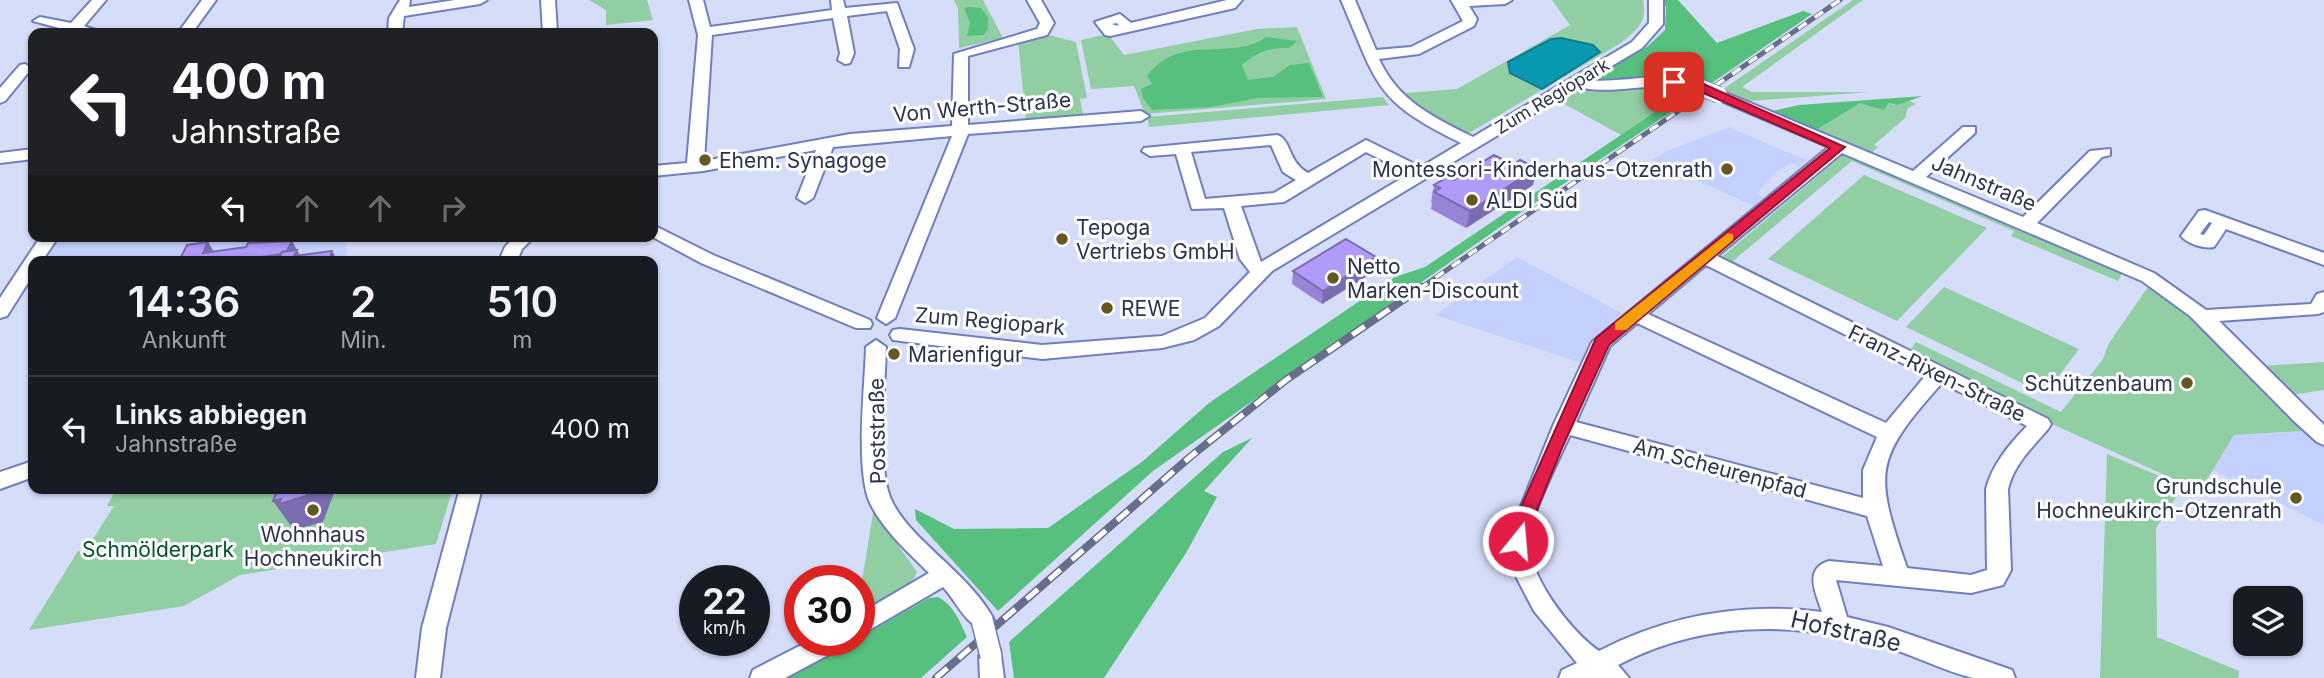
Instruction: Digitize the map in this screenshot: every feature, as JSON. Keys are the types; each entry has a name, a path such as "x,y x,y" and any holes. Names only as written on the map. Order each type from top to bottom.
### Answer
{"street":[{"path":"40,21 75,28 99,0"},
{"path":"189,28 209,0"},
{"path":"396,28 402,6 480,0"},
{"path":"548,0 550,28"},
{"path":"695,167 705,32 696,0"},
{"path":"886,318 961,130 962,52 1044,31 1047,22 1034,0"},
{"path":"1128,28 1230,5 1235,0"},
{"path":"1348,0 1388,87 1403,103 1473,143"},
{"name":"Zum Regiopark","path":"900,335 1042,352 1155,343 1188,335 1209,325 1226,311 1260,272 1576,82 1650,34 1658,19 1656,0"},
{"path":"1459,2 1505,1"},
{"path":"1373,55 1416,51 1468,24 1470,20 1459,2"},
{"path":"705,32 838,7 891,3 907,49 904,64"},
{"path":"838,7 847,54 845,61"},
{"path":"0,72 28,67"},
{"path":"0,98 28,68"},
{"name":"Jahnstraße","path":"1576,82 1600,88 1674,82 1697,86 2148,277 2200,316 2275,385 2324,437"},
{"name":"Von Werth-Straße","path":"658,171 695,167 827,143 1141,116"},
{"path":"1915,178 1969,130"},
{"path":"1150,151 1277,141 1289,169 1307,179"},
{"path":"805,198 827,143"},
{"path":"1182,149 1198,205 1278,198 1366,145 1421,174"},
{"path":"1617,678 1578,650 1542,604 1528,581 1519,549 1521,527 1563,426 1599,346 1839,147"},
{"path":"2025,225 2096,154 2104,152"},
{"path":"0,158 28,155"},
{"path":"1231,202 1249,259 1260,272"},
{"path":"2222,221 2324,259"},
{"path":"658,233 707,259 863,324 886,318 898,323 900,335 890,344 876,347 858,341 857,332 863,324"},
{"path":"508,256 521,242"},
{"name":"Franz-Rixen-Straße","path":"1704,257 2041,425 2008,462 2000,478 1997,489 1999,570 1995,578 1987,583 1971,584 1835,569 1827,571 1824,582 1837,623"},
{"path":"0,312 28,269"},
{"path":"2200,316 2314,310 2324,298"},
{"path":"1635,315 1888,433"},
{"name":"Poststraße","path":"876,347 874,467 878,492 891,517 968,598 982,620 992,667"},
{"path":"1898,576 1872,492 1874,468 1888,433 1939,374"},
{"name":"Am Scheurenpfad","path":"1563,426 1876,510"},
{"path":"0,481 28,471"},
{"path":"428,678 433,628 469,494"},
{"path":"875,616 946,574"},
{"name":"Hofstraße","path":"1571,678 1595,664 1675,630 1719,618 1770,615 1837,623 2003,678"},
{"path":"762,678 804,656"}],"shaded area":[{"path":"1561,38 1593,45 1600,52 1542,89 1510,73 1508,62 1551,39"},
{"name":"Montessori-Kinderhaus-Otzenrath","path":"1729,127 1807,160 1799,166 1791,163 1776,172 1757,194 1763,197 1753,206 1653,160 1667,151"},
{"path":"56,242 346,242 347,256 49,256"},
{"path":"1517,257 1622,313 1597,336 1581,363 1435,315"},
{"name":"Grundschule Hochneukirch-Otzenrath","path":"2310,431 2324,445 2324,525 2213,470 2234,435"}],"green space":[{"path":"589,0 647,0 653,20 606,25 606,10"},
{"path":"954,0 983,0 1003,38 959,48 958,9"},
{"path":"1552,0 1643,0 1644,14 1640,25 1621,43 1469,133 1421,109 1405,93 1457,89 1570,25"},
{"path":"1662,0 1678,0 1717,43 1803,11 1812,14 1706,87 1680,73 1664,78 1594,82 1593,79 1648,46 1665,30 1666,7"},
{"path":"1853,0 1863,0 1742,87 1752,92 1869,92 1750,101 1733,99 1719,92"},
{"path":"964,8 981,8 988,17 988,29 984,35 967,36 970,23"},
{"path":"1297,27 1326,99 1145,114 1134,86 1091,89 1081,40 1108,34 1124,55 1257,29"},
{"path":"1045,34 1076,42 1087,98 1080,99 1083,114 1026,120 1018,41"},
{"path":"1266,37 1297,41 1289,48 1264,51 1248,60 1242,65 1248,80 1273,77 1290,65 1309,63 1323,97 1257,98 1211,107 1152,110 1143,98 1141,89 1152,84 1147,76 1160,63 1174,55 1238,47 1253,44"},
{"path":"1681,85 1689,89 1621,135 1559,101 1579,90 1596,92"},
{"path":"1689,89 1701,92 1520,213 1153,471 998,611 916,520 915,509 954,529 1048,528 1143,461 1209,403 1395,277 1425,267"},
{"path":"1923,96 1897,105 1889,103 1884,110 1860,103 1816,130 1772,111 1799,105"},
{"path":"1383,97 1389,105 1149,127 1147,117"},
{"path":"1908,100 1916,104 1908,108 1905,118 1874,145 1878,147 1869,155 1816,130 1861,103 1884,109 1889,103 1894,105"},
{"path":"1843,155 2123,272 2118,281 2011,236 2014,231 1852,161 1733,261 1911,349 1916,342 2061,412 2103,359 2109,343 2150,284 2184,309 2300,422 2295,423 2303,431 2234,435 2200,491 2052,424 1718,260"},
{"path":"1864,175 1987,228 1897,321 1768,259"},
{"path":"1944,287 2079,349 2045,394 1906,327"},
{"path":"2324,362 2324,390 2291,395 2261,366"},
{"path":"1252,438 1204,491 1217,497 1186,553 1104,678 1014,678 1009,642 1223,452"},
{"path":"2107,454 2183,486 2156,528 2157,637 2239,671 2238,678 2100,678"},
{"name":"Schmölderpark","path":"114,494 451,494 436,544 240,575 184,606 29,630 78,551 86,550 114,506 107,506"},
{"path":"875,502 890,534 917,572 901,592 875,608 875,565 864,565"},
{"path":"938,597 944,600 959,620 967,637 921,678 786,678 828,656 875,656 875,629 929,598"}],"building":[{"path":"1494,155 1513,165 1520,160 1537,168 1470,211 1434,192 1440,188 1434,185 1448,177 1454,180"},
{"path":"1346,239 1376,257 1323,291 1293,271"},
{"path":"208,242 203,253 246,247 248,243 292,242 287,251 268,256 182,256 187,245"},
{"path":"297,250 294,256 281,256 282,252"},
{"path":"332,251 330,256 294,256"},
{"path":"276,494 307,494 279,504 281,499 273,501"}],"railway":[{"path":"1419,289 1840,0"},
{"path":"936,678 1190,457 1286,380 1422,287"}],"slow traffic":[{"path":"1620,326 1728,237"}],"place":[{"name":"Ehem. Synagoge","path":"705,160"},
{"name":"Montessori-Kinderhaus-Otzenrath","path":"1727,169"},
{"name":"ALDI Süd","path":"1472,200"},
{"name":"Tepoga Vertriebs GmbH","path":"1062,239"},
{"name":"Netto Marken-Discount","path":"1333,278"},
{"name":"REWE","path":"1107,308"},
{"name":"Marienfigur","path":"894,354"},
{"name":"Schützenbaum","path":"2187,383"},
{"name":"Grundschule Hochneukirch-Otzenrath","path":"2296,498"},
{"name":"Wohnhaus Hochneukirch","path":"313,510"}],"route":[{"path":"1518,541 1521,527 1554,448 1602,342 1839,147 1695,85 1674,82"}]}
